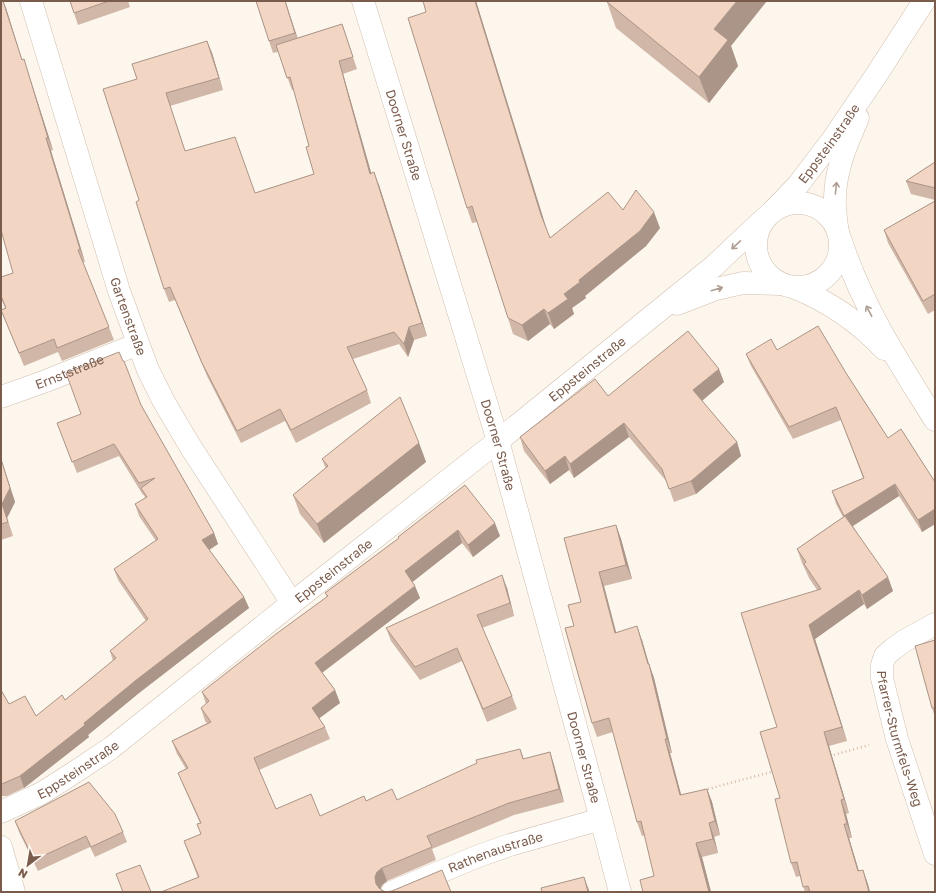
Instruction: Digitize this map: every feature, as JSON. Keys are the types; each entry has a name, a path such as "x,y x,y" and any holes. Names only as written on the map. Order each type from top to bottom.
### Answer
{"street":[{"name":"Gartenstraße","path":"31,1 119,291 148,370 164,402 190,446 292,603"},
{"name":"Doorner Straße","path":"363,1 498,441 602,819 620,892"},
{"name":"Eppsteinstraße","path":"1,812 42,793 111,748 498,441 714,266 770,214 798,185 833,139 878,74 924,1"},
{"name":"Eppsteinstraße","path":"839,234 835,197 836,180 842,158 878,74"},
{"path":"903,369 876,341 844,314 810,294 787,286 766,273 758,260 756,238 759,229 770,214 789,204 802,203 818,207 829,215 839,234 848,265 868,309 935,420"},
{"path":"787,286 804,287 818,283 832,271 839,258 839,234"},
{"name":"Eppsteinstraße","path":"654,314 685,300 716,289 743,283 787,286"},
{"name":"Ernststraße","path":"1,397 46,381 138,344"},
{"name":"Pfarrer-Sturmfels-Weg","path":"935,624 904,640 885,656 882,665 882,678 897,739 935,854"},
{"name":"Rathenaustraße","path":"392,892 481,855 510,845 602,819"},
{"path":"1,847 14,892"}],"path":[{"path":"829,756 897,739"},
{"path":"701,791 776,771"}],"building":[{"path":"1,1 3,1 22,60 24,59 48,138 46,138 80,249 78,250 109,327 57,348 54,339 19,353 1,310 6,308 1,296 1,277 13,273 1,230"},
{"path":"70,1 109,1 74,13"},
{"path":"256,1 285,1 295,33 269,41"},
{"path":"423,1 475,1 541,215 550,238 608,192 623,210 636,190 654,212 640,231 579,280 580,282 564,294 568,299 548,313 544,309 522,325 508,318 472,206 467,208 408,18 426,12"},
{"path":"737,1 714,29 728,40 699,77 607,2"},
{"path":"342,24 353,57 339,61 370,174 374,172 422,323 409,327 404,344 394,332 347,347 367,390 291,430 280,409 237,431 202,363 170,287 164,289 136,202 139,200 103,89 137,79 132,64 207,41 219,78 166,93 185,151 235,137 255,193 314,174 306,147 309,146 290,77 287,78 276,45"},
{"path":"935,162 935,188 906,181"},
{"path":"935,201 935,294 923,301 884,230"},
{"path":"818,326 888,438 901,429 935,482 935,509 918,520 895,484 844,516 832,491 864,478 836,407 789,427 746,354 771,339 777,350"},
{"path":"688,331 719,369 693,390 737,442 691,481 669,489 662,469 624,423 570,464 565,456 545,471 520,437 595,379 608,396"},
{"path":"119,352 141,405 214,533 202,540 244,597 135,681 84,723 85,725 20,776 1,784 1,690 9,704 25,696 36,716 62,695 65,700 116,658 110,651 148,619 114,569 158,539 135,504 147,497 141,488 155,478 139,483 114,444 72,462 57,423 81,414 66,373"},
{"path":"400,397 419,443 317,524 293,495 328,466 322,459"},
{"path":"1,459 10,488 2,504 8,522 1,524"},
{"path":"465,485 495,523 468,545 458,530 405,571 415,586 315,663 335,690 312,708 325,727 254,758 276,809 311,794 320,816 364,796 366,801 392,789 397,800 477,763 476,760 520,749 523,759 550,752 559,789 509,803 427,836 432,847 382,868 377,872 375,877 376,884 385,892 161,892 199,877 184,841 201,834 197,824 201,823 178,773 188,768 172,741 211,722 201,708 209,701 202,692 276,634 328,596 325,593 399,538 398,537"},
{"path":"845,516 888,577 862,595 859,590 809,625 842,727 824,732 844,799 841,800 847,824 844,824 858,871 863,870 869,892 810,892 808,886 803,887 797,862 791,863 775,799 780,798 760,732 777,727 741,613 821,589 804,564 806,562 797,549"},
{"path":"616,525 626,565 599,572 615,633 637,626 649,664 667,739 665,739 680,795 707,789 715,821 709,823 713,839 696,843 709,892 643,892 640,880 654,876 641,821 637,822 609,718 592,723 565,628 574,626 568,605 581,602 564,538"},
{"path":"502,575 510,603 477,615 512,696 483,709 457,648 415,667 386,628"},
{"path":"935,640 935,708 932,708 915,646"},
{"path":"89,782 115,814 123,832 91,847 86,836 34,860 15,821"},
{"path":"140,865 151,892 123,892 116,874"},
{"path":"442,870 451,892 385,892 392,891"},
{"path":"584,877 588,892 542,892 541,888"}]}
